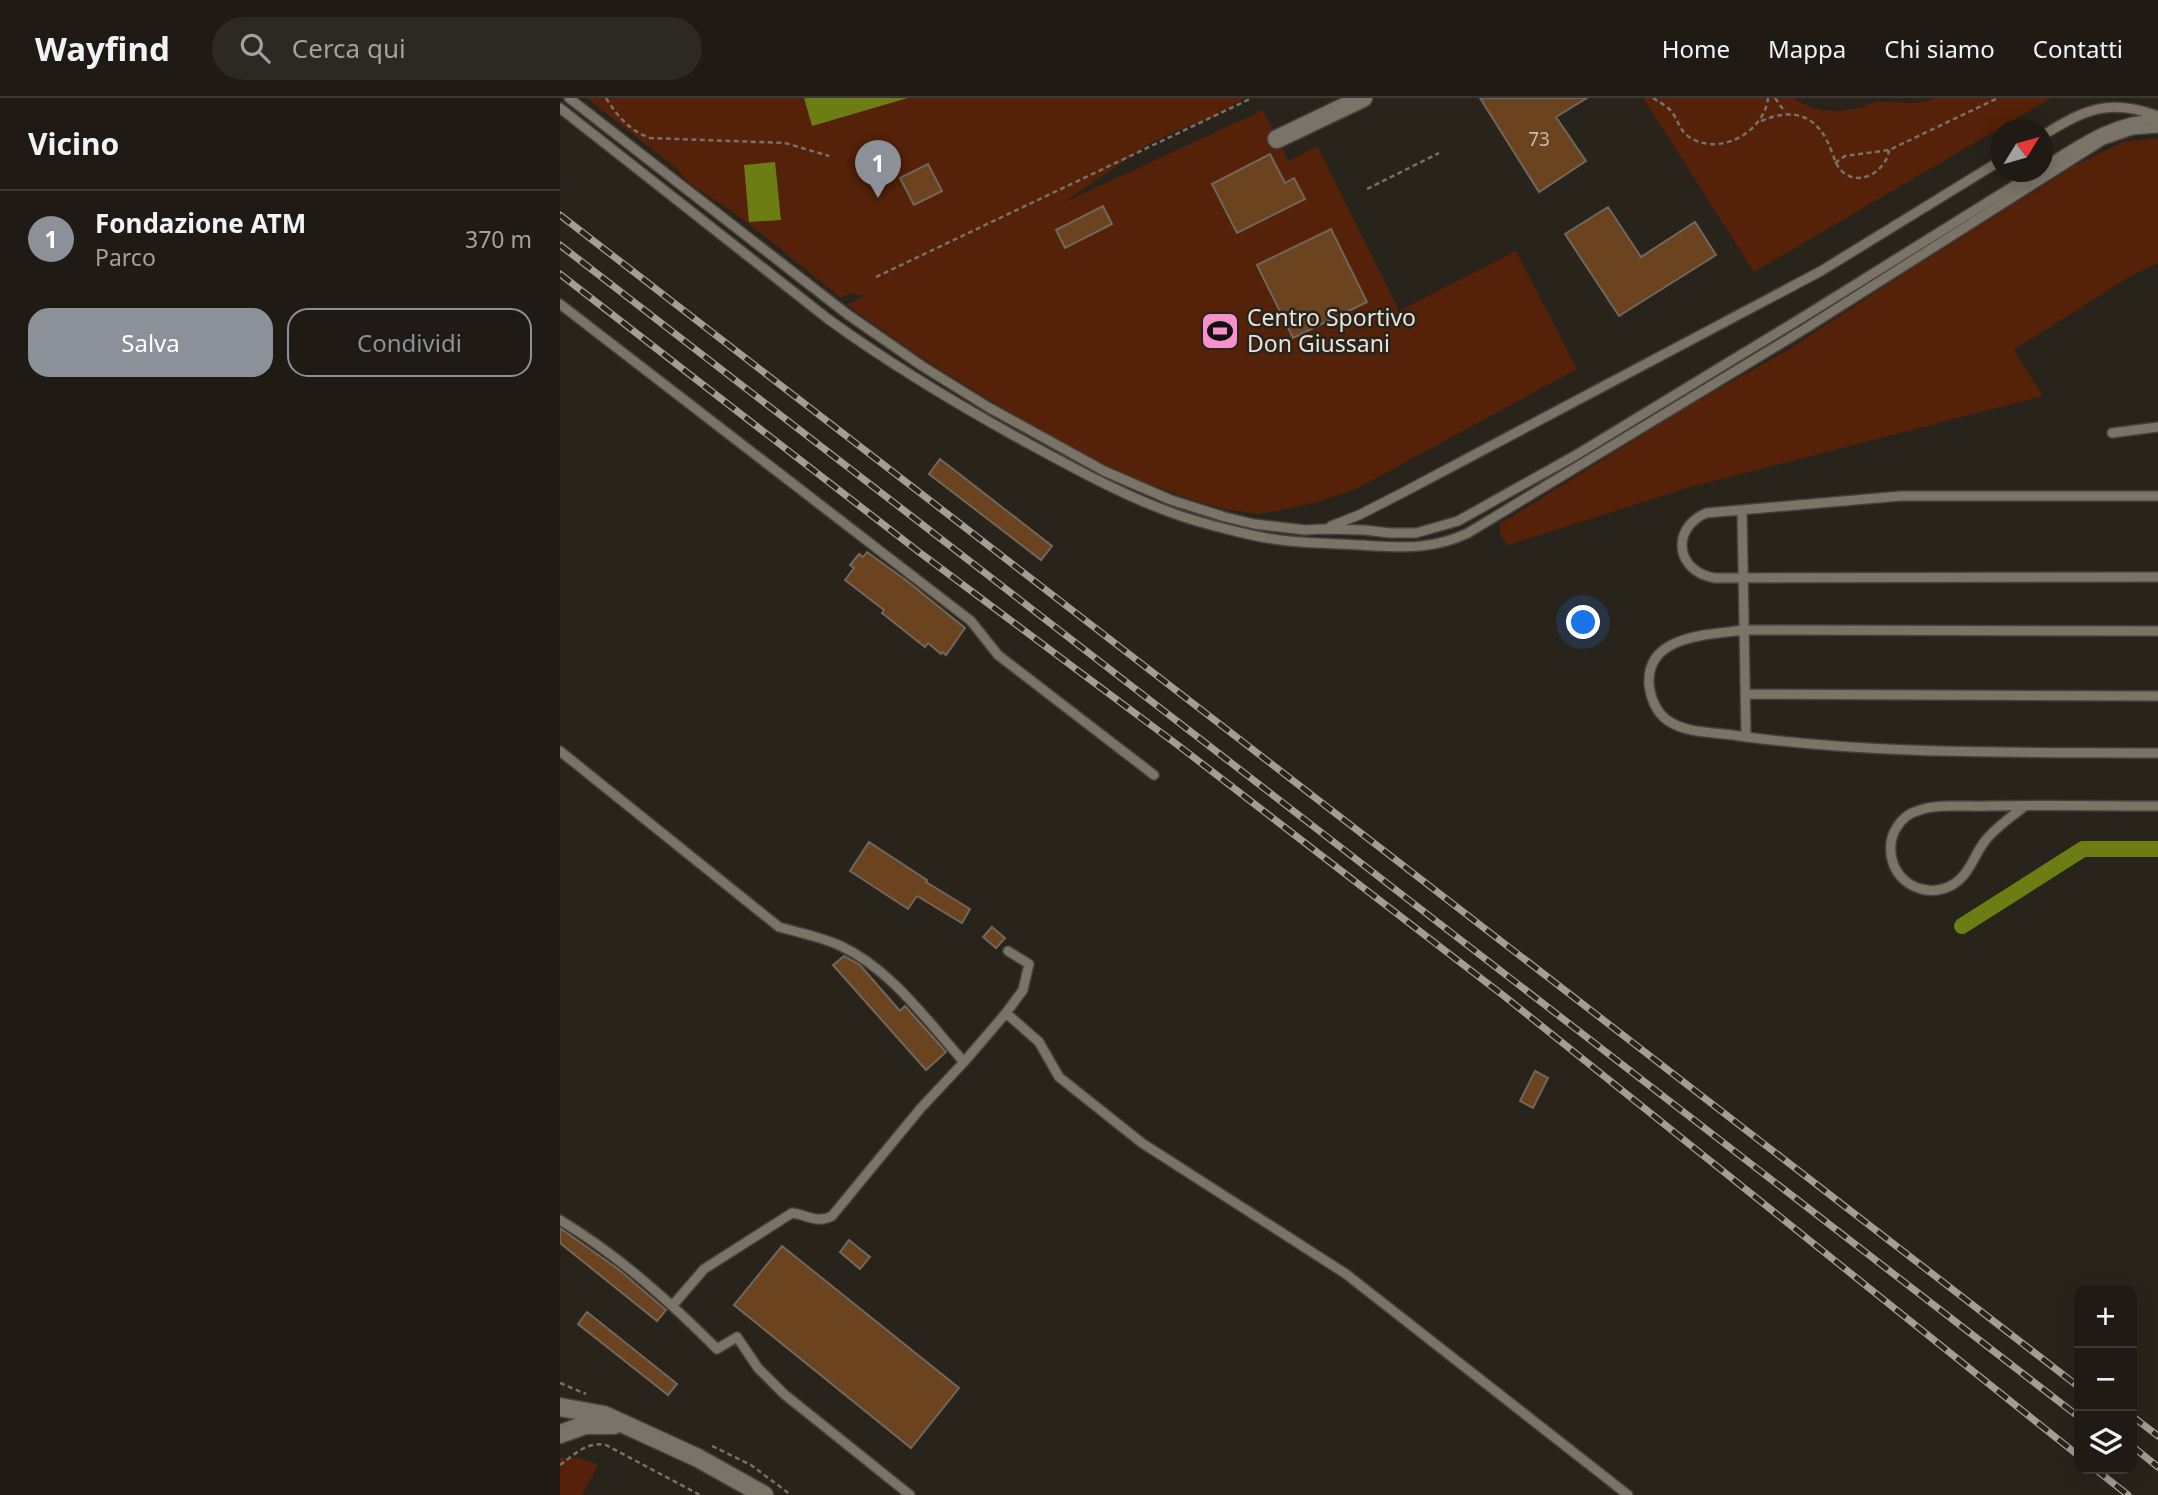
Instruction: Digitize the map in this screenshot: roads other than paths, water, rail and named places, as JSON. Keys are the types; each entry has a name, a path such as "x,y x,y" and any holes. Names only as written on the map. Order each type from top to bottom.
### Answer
{"street":[{"path":"1277,139 1363,98"},
{"path":"560,1406 604,1415 698,1458 764,1495"},
{"path":"560,1434 585,1425 624,1425"}],"lane":[{"path":"569,98 847,314 922,366 988,407 1104,471 1171,500 1254,524 1305,530 1416,533 1458,522 1808,314 2020,182"},
{"path":"2053,128 2072,117 2101,107 2138,108 2158,117"},
{"path":"560,108 870,349 966,409 1062,461 1179,516 1250,535 1314,543 1415,548 1445,542 1468,533 1802,330 2103,140 2132,130 2158,128"},
{"path":"2053,162 2111,128 2158,117"},
{"path":"1323,529 1359,515 1404,492 1799,284 1990,167"},
{"path":"560,304 971,621 998,655 1154,775"},
{"path":"2112,433 2158,427"},
{"path":"2158,496 1901,496 1706,513 1689,524 1682,543 1687,563 1704,576 2158,577"},
{"path":"1742,510 1746,737"},
{"path":"2158,631 1744,630 1675,642 1662,650 1649,678 1650,693 1656,708 1666,719 1679,727 1746,737 1935,752 2158,752"},
{"path":"1746,694 2158,696"},
{"path":"560,751 779,927 840,945 860,957 897,987 964,1062"},
{"path":"2025,806 1984,842 1964,877 1945,889 1919,889 1902,878 1896,870 1892,860 1892,838 1904,818 1916,811 1930,808 2025,806 2158,806"},
{"path":"673,1305 704,1269 792,1213 812,1220 824,1220 832,1216 1023,990 1029,964 1008,951"},
{"path":"1006,1013 1039,1042 1059,1077 1142,1143 1346,1274 1628,1495"},
{"path":"560,1220 591,1239 673,1305 718,1349 737,1337 758,1368 784,1394 910,1495"}],"waterway":[{"path":"1962,926 2083,849 2158,849"}],"railway":[{"path":"560,215 2074,1383"},
{"path":"560,245 2074,1413"},
{"path":"560,274 919,552 1179,746 1504,996 2074,1452"},
{"path":"2137,1420 2158,1436"},
{"path":"2137,1450 2158,1467"},
{"path":"2101,1474 2128,1495"}],"place":[{"name":"Fondazione ATM","path":"878,198"},
{"name":"Centro Sportivo Don Giussani","path":"1220,331"}]}
